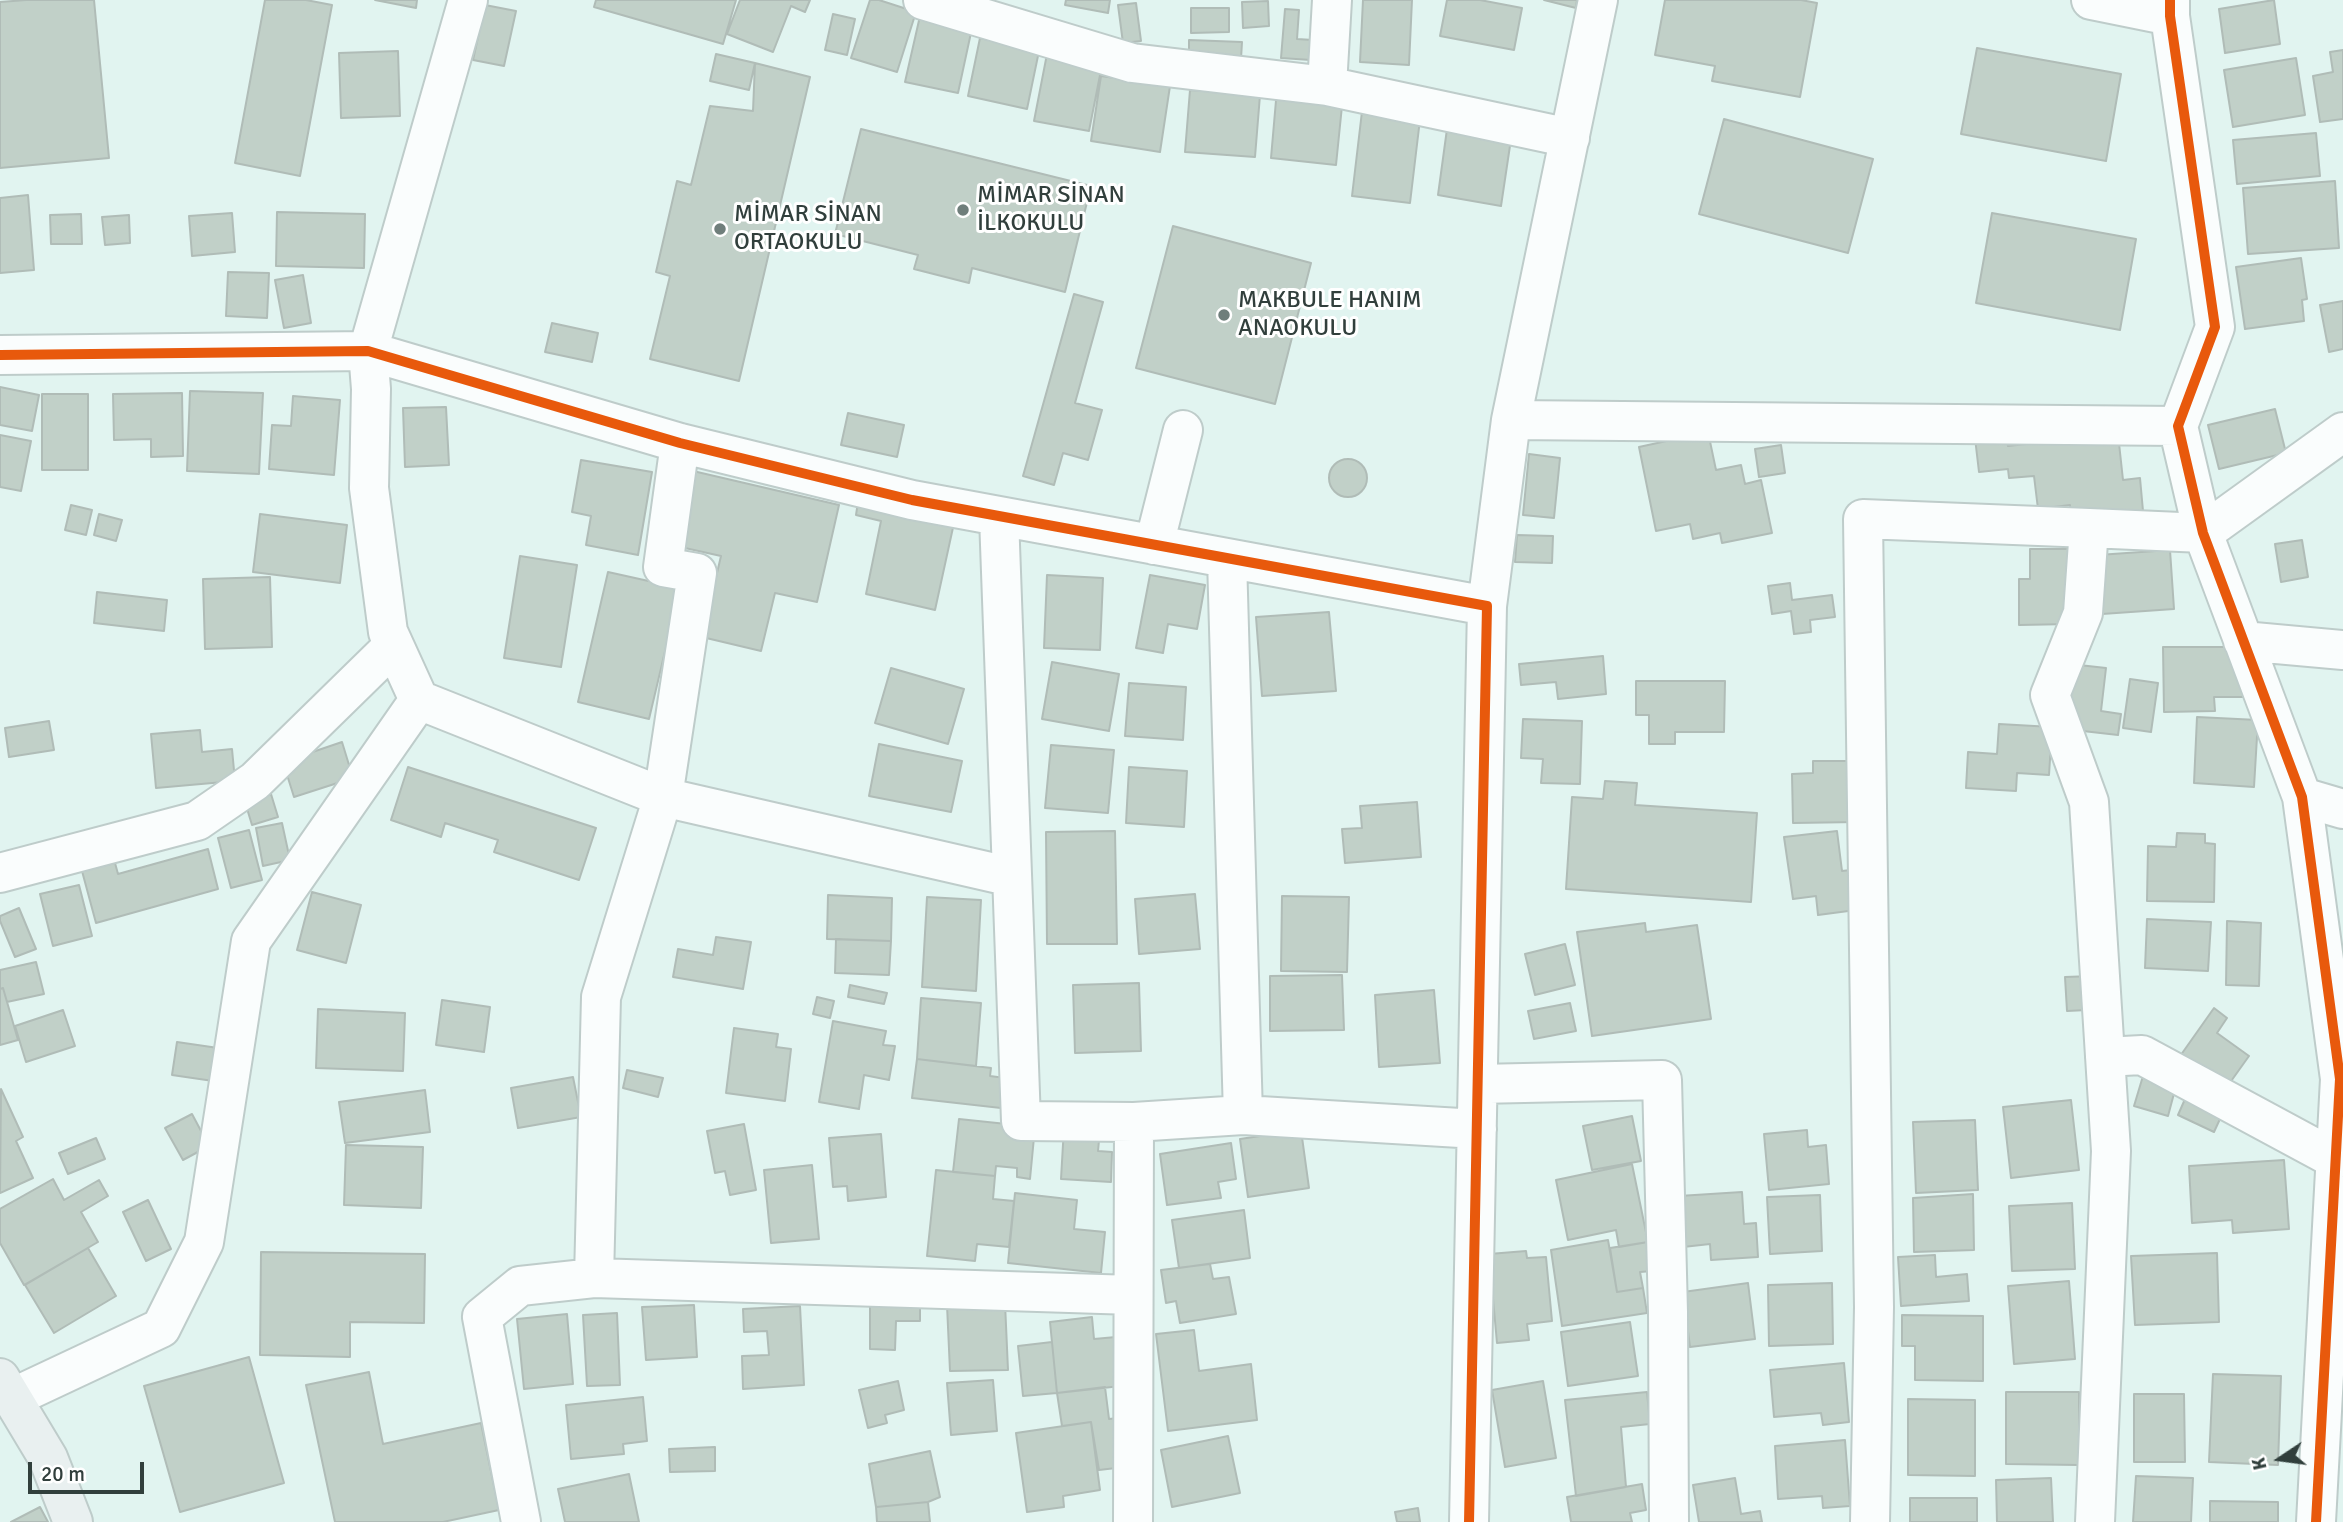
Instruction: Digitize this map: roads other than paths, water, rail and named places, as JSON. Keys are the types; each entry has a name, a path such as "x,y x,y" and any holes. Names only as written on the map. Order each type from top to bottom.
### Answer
{"street":[{"path":"468,0 368,351 372,389 369,488 388,632 419,700 663,797 1012,877"},
{"path":"923,0 1132,63 1328,86 1570,138"},
{"path":"1328,86 1332,0"},
{"path":"1469,1522 1487,606 1511,420 1598,0"},
{"path":"2091,0 2170,8 2215,327 2178,426 2203,533 2302,797 2342,1079 2335,1159 2333,1392 2316,1522"},
{"path":"0,355 368,351 680,443 912,500 1487,606"},
{"path":"1511,420 2178,426"},
{"path":"1154,545 1183,430"},
{"path":"1870,1522 1874,1307 1863,519 2203,533 2343,432"},
{"path":"594,1278 601,997 663,797 697,573 663,567 680,443"},
{"path":"999,517 1021,1121 1134,1122 1243,1115 1477,1129"},
{"path":"2089,528 2083,613 2050,695 2089,802 2111,1152 2095,1522"},
{"path":"1227,559 1243,1115"},
{"path":"2244,641 2343,650"},
{"path":"0,873 197,821 255,781 394,645"},
{"path":"73,1522 48,1458 6,1388 161,1328 204,1242 251,942 419,700"},
{"path":"2302,797 2343,809"},
{"path":"2105,1057 2142,1055 2335,1159"},
{"path":"1478,1084 1662,1080 1668,1311 1669,1522"},
{"path":"1133,1522 1134,1122"},
{"path":"521,1522 482,1317 520,1286 594,1278 1133,1295"}],"place":[{"name":"MİMAR SİNAN İLKOKULU","path":"963,210"},
{"name":"MİMAR SİNAN ORTAOKULU","path":"720,229"},
{"name":"MAKBULE HANIM ANAOKULU","path":"1224,315"}]}
